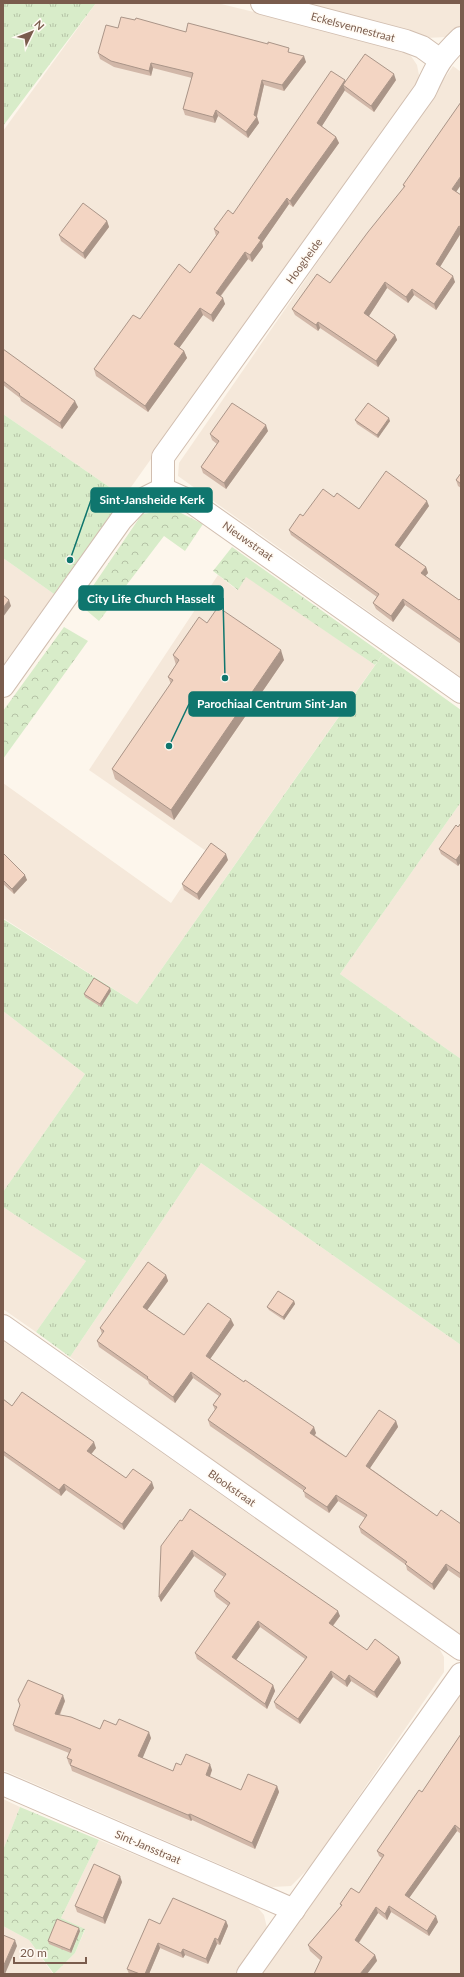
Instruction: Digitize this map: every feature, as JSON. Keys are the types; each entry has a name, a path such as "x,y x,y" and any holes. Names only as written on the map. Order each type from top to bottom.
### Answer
{"street":[{"name":"Eckelsvennestraat","path":"262,3 406,41 422,47 440,60"},
{"name":"Hoogheide","path":"163,489 163,457 425,91 440,60 449,48 461,38"},
{"path":"3,686 121,520 139,501 163,489"},
{"name":"Nieuwstraat","path":"163,489 190,501 461,692"},
{"name":"Blookstraat","path":"3,1326 461,1649"},
{"path":"248,1974 461,1674"},
{"name":"Sint-Jansstraat","path":"3,1784 294,1910"}],"shaded area":[{"path":"96,3 217,3 396,47 411,56 417,65 419,75 417,84 124,497 3,414 3,131"},
{"path":"296,3 461,3 461,28 446,37 426,38"},
{"path":"453,66 461,72 461,677 178,476 179,463"},
{"path":"3,558 54,594 3,665"},
{"path":"218,575 237,590 246,576 375,665 137,1004 3,918 3,783 171,903 206,851 89,770"},
{"path":"461,802 461,1059 340,974"},
{"path":"3,1011 85,1074 3,1192"},
{"path":"201,1163 461,1345 461,1641 70,1357"},
{"path":"3,1207 86,1261 36,1332 3,1309"},
{"path":"3,1341 439,1648 444,1657 444,1672 311,1866 291,1886 272,1887 3,1770"},
{"path":"461,1692 461,1974 262,1974 320,1889"},
{"path":"3,1799 20,1807 3,1850"},
{"path":"99,1840 250,1902 258,1908 264,1915 267,1928 235,1974 54,1974 75,1953 85,1930 61,1918"},
{"path":"3,1926 29,1940 53,1974 3,1974"}],"green space":[{"path":"3,3 96,3 3,126"},
{"path":"3,414 124,497 54,594 3,558"},
{"path":"156,512 179,512 203,524 185,551 164,536 99,621 80,605 142,514"},
{"path":"232,547 383,654 375,665 246,577 238,590 213,571"},
{"path":"64,627 88,641 3,759 3,711"},
{"path":"383,654 461,710 461,802 340,974 461,1059 461,1345 201,1163 70,1357 36,1332 86,1261 3,1207 3,1192 85,1074 3,1011 3,919 137,1004"},
{"path":"20,1807 99,1840 61,1918 85,1929 75,1953 54,1974 29,1940 3,1926 3,1850"}],"building":[{"path":"121,17 135,20 136,18 186,32 188,23 268,44 268,42 289,48 288,52 304,56 282,85 262,80 254,115 257,117 246,132 216,110 213,117 183,109 193,73 151,63 149,71 111,61 98,53 106,25 118,28"},
{"path":"365,54 394,74 371,106 343,85"},
{"path":"331,71 345,80 317,123 336,137 290,201 287,198 258,238 261,240 250,255 245,252 216,293 223,298 211,315 200,308 174,344 184,351 145,406 94,369 133,315 140,319 179,264 190,273 219,232 214,229 228,210 233,214"},
{"path":"461,102 461,176 452,189 461,195 461,227 459,226 436,264 453,276 434,304 412,289 406,297 385,282 364,313 395,335 376,361 318,322 316,325 292,309 317,274 330,283 405,186 403,185"},
{"path":"83,203 107,221 83,253 59,235"},
{"path":"3,349 75,401 60,423 19,395 20,394 3,381"},
{"path":"232,403 266,425 224,483 201,467 219,441 210,434"},
{"path":"368,403 389,418 377,435 355,420"},
{"path":"386,471 427,501 395,545 426,567 421,573 459,600 461,598 461,640 403,599 391,616 373,603 379,594 289,530 300,514 303,516 323,489 334,497 337,493 359,509"},
{"path":"461,473 461,484 456,480"},
{"path":"3,595 9,600 3,608"},
{"path":"218,607 281,650 171,810 112,769 173,680 168,677 179,660 173,655 199,617 207,623"},
{"path":"461,823 461,853 456,860 439,849 456,825 458,827"},
{"path":"211,843 226,854 197,894 182,884"},
{"path":"3,853 25,875 12,889 3,880"},
{"path":"94,978 110,988 100,1004 84,994"},
{"path":"148,1262 166,1275 143,1307 184,1335 208,1303 231,1319 206,1356 244,1382 245,1380 314,1427 310,1433 346,1457 379,1410 396,1421 366,1466 437,1516 441,1510 461,1524 461,1574 446,1564 432,1584 405,1564 407,1562 359,1527 367,1515 336,1495 327,1507 303,1491 306,1488 208,1420 217,1407 213,1405 221,1394 191,1372 173,1397 147,1378 148,1377 97,1341 104,1331 100,1328"},
{"path":"278,1291 294,1301 283,1317 267,1307"},
{"path":"22,1392 94,1442 87,1451 126,1478 133,1469 152,1482 122,1524 64,1484 59,1490 3,1451 3,1399 12,1406"},
{"path":"190,1509 338,1611 329,1623 367,1650 375,1639 399,1657 374,1692 349,1675 345,1681 331,1671 298,1719 274,1702 307,1657 258,1621 232,1657 273,1685 265,1704 195,1653 230,1603 214,1591 226,1574 192,1550 159,1597 161,1546"},
{"path":"28,1680 63,1695 55,1714 71,1717 100,1729 104,1720 116,1725 119,1719 149,1732 138,1756 173,1771 176,1763 181,1765 186,1754 210,1764 206,1775 241,1790 248,1774 277,1786 252,1843 190,1814 188,1815 70,1765 72,1760 67,1758 71,1749 13,1725 20,1705 18,1700"},
{"path":"461,1734 461,1830 455,1825 405,1895 436,1916 427,1931 389,1906 385,1914 376,1907 355,1940 375,1955 360,1974 314,1974 322,1957 308,1945 342,1905 340,1904 351,1888 359,1893 384,1855 377,1851 419,1790 422,1792"},
{"path":"94,1864 120,1876 103,1918 75,1906"},
{"path":"173,1898 226,1921 218,1940 215,1938 206,1959 183,1949 181,1953 158,1943 145,1974 140,1974 127,1969 149,1919 160,1924"},
{"path":"57,1919 79,1928 70,1950 48,1941"},
{"path":"3,1935 15,1940 3,1967"}],"place":[{"name":"Sint-Jansheide Kerk","path":"70,560"},
{"name":"City Life Church Hasselt","path":"225,678"},
{"name":"Parochiaal Centrum Sint-Jan","path":"169,746"}]}
